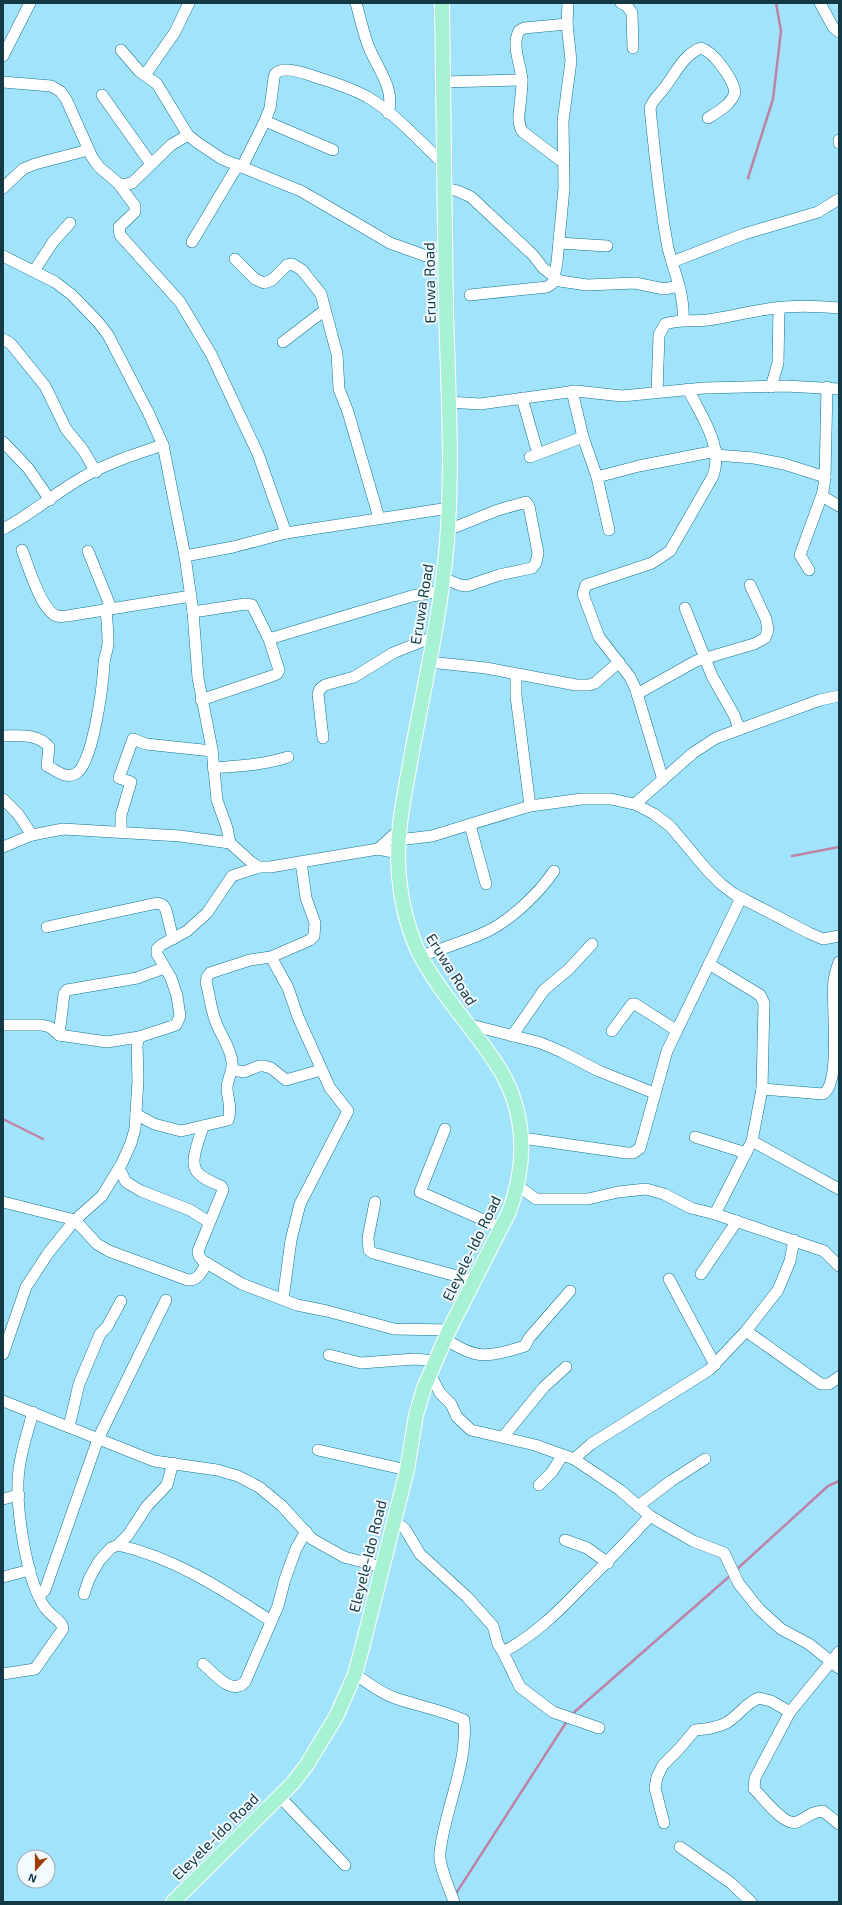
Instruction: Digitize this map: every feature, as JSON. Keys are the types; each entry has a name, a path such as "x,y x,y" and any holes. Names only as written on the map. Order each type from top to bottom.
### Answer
{"main road":[{"name":"Eruwa Road","path":"442,3 448,402 448,530 442,585 398,842 400,894 409,929 421,956 448,998 497,1064 510,1091 519,1115 522,1138 519,1180"},
{"name":"Eleyele-Ido Road","path":"173,1902 301,1772 322,1741 336,1716 355,1674 406,1470 416,1415 432,1367 446,1334 502,1228 519,1180"}],"street":[{"path":"3,56 30,3"},
{"path":"145,75 175,32 189,3"},
{"path":"356,3 368,45 390,95 391,105 388,112"},
{"path":"470,295 547,287 553,283 559,243 564,188 563,121 571,61 567,24 568,3"},
{"path":"621,3 627,6 632,13 633,48"},
{"path":"820,3 833,27 839,32"},
{"path":"564,163 521,130 519,114 522,80 516,48 519,31 524,28 567,24"},
{"path":"683,320 684,307 664,226 650,108 652,103 665,88 680,65 694,51 701,48 707,50 725,70 735,92 723,108 708,118"},
{"path":"121,50 145,75 157,84 188,135 222,159 301,191 390,243 426,256 446,259"},
{"path":"192,242 240,166 265,121 270,108 275,74 280,70 303,73 350,88 370,98 388,112 444,165"},
{"path":"444,82 522,80"},
{"path":"3,82 51,86 60,90 66,99 88,150 99,167 118,183 136,209 119,227 120,235 180,302 211,354 258,454 286,533"},
{"path":"102,96 151,164"},
{"path":"265,121 333,150"},
{"path":"118,183 122,185 132,183 171,145 188,135"},
{"path":"3,188 23,169 35,164 88,150"},
{"path":"445,188 458,191 471,197 533,255 543,268 560,281 587,285 621,282 664,289 679,286"},
{"path":"672,262 744,234 818,212 839,199"},
{"path":"34,271 53,242 70,223"},
{"path":"559,243 607,246"},
{"path":"3,256 55,282 72,295 98,322 108,335 148,412 163,445 185,556 193,612 198,678 212,751 217,800 227,828 230,843"},
{"path":"235,259 255,279 264,283 272,280 287,265 296,266 317,287 337,354 339,389 348,412 379,518"},
{"path":"657,392 660,331 665,324 683,320 694,322 779,308 807,306 839,308"},
{"path":"771,387 778,363 779,308"},
{"path":"283,342 325,310"},
{"path":"3,338 10,344 45,386 66,428 83,450 96,472"},
{"path":"448,402 480,404 572,391 622,396 688,389 771,387 839,389"},
{"path":"809,570 800,555 822,496 825,477 827,388"},
{"path":"663,780 637,694 630,677 599,637 583,594 586,585 652,562 670,551 713,476 716,468 716,453 712,439 688,389"},
{"path":"572,391 583,437 597,477 609,530"},
{"path":"522,398 536,447"},
{"path":"530,457 583,437"},
{"path":"3,442 28,468 50,500"},
{"path":"3,529 34,512 75,481 124,458 163,445"},
{"path":"597,477 639,466 716,453 784,464 825,477"},
{"path":"822,496 839,506"},
{"path":"269,639 412,596 442,585 467,586 500,575 532,568 536,563 538,553 529,506 526,502 498,510 448,530"},
{"path":"185,556 233,547 286,533 449,508"},
{"path":"22,550 45,605 57,616 66,616 190,596"},
{"path":"3,736 35,737 44,741 49,747 47,766 65,775 76,774 79,772 87,759 101,700 104,664 108,644 109,608 88,551"},
{"path":"637,694 706,657 754,644 765,638 768,630 766,619 750,585"},
{"path":"193,612 249,604 254,607 269,639 279,670 277,674 201,700"},
{"path":"685,608 706,657 712,676 734,715 739,728"},
{"path":"323,738 318,694 320,688 325,685 354,678 393,653 433,637"},
{"path":"429,662 486,668 576,685 589,685 595,683 619,662"},
{"path":"516,674 516,696 530,806"},
{"path":"635,804 693,753 716,738 739,728 820,700 839,696"},
{"path":"121,832 121,815 131,782 119,778 133,739 146,744 212,751"},
{"path":"214,768 274,762 288,757"},
{"path":"3,799 18,814 32,835"},
{"path":"3,1025 41,1025 50,1027 59,1035 107,1042 139,1037 172,1027 178,1022 180,1016 177,996 171,978 157,954 157,950 161,945 187,931 207,913 232,876 259,867 270,867 378,849 398,842 432,836 530,806 582,799 611,799 635,804 654,814 670,826 721,884 741,898 809,934 823,938 839,936"},
{"path":"470,825 486,884"},
{"path":"3,847 32,835 63,829 180,836 230,843 251,862 259,867"},
{"path":"378,849 398,842"},
{"path":"136,1114 154,1124 181,1131 228,1120 231,1110 227,1088 229,1077 233,1070 229,1053 216,1024 206,982 207,977 210,973 250,960 271,957 310,940 314,936 315,923 306,898 301,862"},
{"path":"421,956 488,931 514,912 543,887 554,871"},
{"path":"522,1138 632,1153 640,1148 667,1051 741,898"},
{"path":"47,927 157,903 163,905 166,910 173,939"},
{"path":"512,1036 544,990 569,969 592,944"},
{"path":"271,957 288,988 298,1017 321,1070 335,1096 348,1111 348,1114 300,1204 291,1240 283,1299"},
{"path":"762,1089 823,1094 828,1092 835,1068 834,980 839,962"},
{"path":"709,964 763,998 762,1089 752,1141 715,1214"},
{"path":"59,1035 63,999 66,991 137,978 164,968"},
{"path":"612,1030 632,1004 635,1004 676,1030"},
{"path":"467,1024 541,1043 599,1071 654,1094"},
{"path":"3,1354 26,1287 49,1252 75,1220 102,1196 131,1143 136,1114 137,1045 139,1037"},
{"path":"233,1070 244,1072 259,1066 264,1066 271,1068 286,1080 321,1070"},
{"path":"133,1136 154,1124"},
{"path":"203,1126 194,1161 195,1168 200,1176 221,1186 223,1190 198,1251 199,1256 207,1263 242,1284 297,1305 327,1311 388,1328 420,1330 446,1334 461,1350 480,1356 503,1353 525,1346 529,1338 570,1291"},
{"path":"445,1129 420,1192 502,1228"},
{"path":"695,1137 746,1153"},
{"path":"752,1141 839,1189"},
{"path":"118,1168 126,1182 141,1191 190,1210 210,1222"},
{"path":"519,1180 536,1199 547,1200 588,1199 618,1192 646,1189 664,1194 696,1210 737,1221 824,1251 839,1266"},
{"path":"3,1202 75,1220 97,1244 109,1251 188,1280 193,1281 197,1278 207,1263"},
{"path":"375,1202 368,1238 369,1250 475,1281"},
{"path":"700,1274 737,1221"},
{"path":"574,1459 591,1444 715,1365 746,1331 778,1290 790,1261 794,1240"},
{"path":"669,1279 715,1365"},
{"path":"39,1596 45,1590 98,1439 166,1300"},
{"path":"69,1427 79,1384 100,1334 107,1328 121,1301"},
{"path":"746,1331 821,1384 829,1384 839,1377"},
{"path":"329,1355 361,1363 415,1359 432,1367 440,1393 451,1404 457,1417 465,1426 478,1433 503,1437 535,1445 562,1456 574,1459 614,1486 650,1516 693,1541 724,1553 739,1584 759,1609 781,1629 809,1644 834,1665"},
{"path":"503,1437 544,1387 566,1367"},
{"path":"3,1401 154,1461 217,1470 238,1476 253,1483 282,1506 312,1539 344,1557 382,1567"},
{"path":"3,1674 35,1669 41,1663 63,1629 60,1622 50,1615 39,1596 26,1555 18,1480 23,1449 33,1412"},
{"path":"318,1450 406,1470"},
{"path":"539,1485 552,1472 562,1456"},
{"path":"638,1506 671,1481 705,1460"},
{"path":"84,1594 89,1579 99,1561 111,1548 118,1545 128,1535 148,1506 167,1485 173,1464"},
{"path":"3,1499 19,1495"},
{"path":"503,1652 522,1642 552,1618 608,1563 650,1516"},
{"path":"393,1519 405,1529 420,1554 467,1597 493,1626 503,1652 520,1687 553,1712 599,1728"},
{"path":"203,1664 229,1687 240,1687 245,1682 278,1606 285,1579 296,1549 306,1531"},
{"path":"565,1540 587,1548 608,1563"},
{"path":"118,1545 142,1551 164,1559 189,1571 231,1595 271,1621"},
{"path":"3,1577 30,1570"},
{"path":"839,1652 834,1665 790,1712 755,1778 754,1789 779,1816 790,1822 796,1822 813,1812 823,1811 839,1824"},
{"path":"355,1674 377,1689 395,1698 447,1712 464,1720 465,1731 461,1762 444,1830 440,1853 452,1897"},
{"path":"664,1823 656,1788 657,1777 663,1764 679,1749 695,1730 712,1728 727,1723 744,1708 759,1698 771,1701 790,1712"},
{"path":"279,1796 345,1866"},
{"path":"680,1847 731,1883 751,1902"}],"waterway":[{"path":"748,178 773,99 781,31 776,3"},
{"path":"792,856 839,847"},
{"path":"3,1119 43,1139"},
{"path":"736,1570 828,1486 839,1481"},
{"path":"571,1715 731,1575"},
{"path":"455,1895 567,1721"}]}
